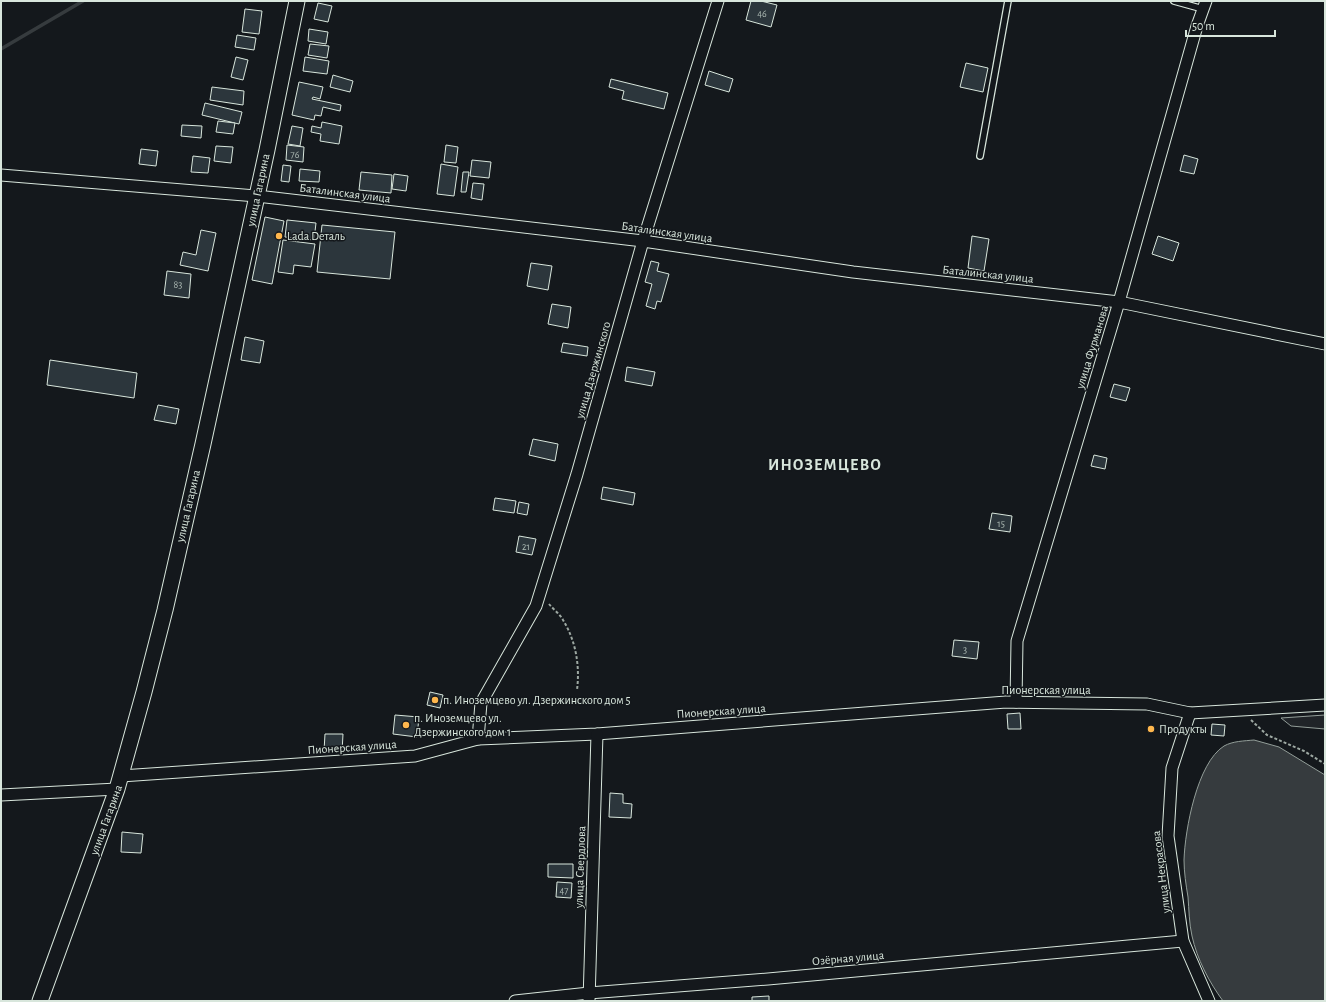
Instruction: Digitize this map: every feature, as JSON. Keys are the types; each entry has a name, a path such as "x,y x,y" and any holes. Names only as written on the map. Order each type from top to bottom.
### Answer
{"main road":[{"name":"улица Гагарина","path":"40,1001 119,782 165,610 257,196 297,1"}],"street":[{"name":"улица Дзержинского","path":"478,738 481,703 536,606 540,594 577,474 643,240 718,1"},
{"name":"улица Фурманова","path":"1016,702 1017,641 1119,302 1191,49 1205,5"},
{"name":"Баталинская улица","path":"1,175 257,196 643,240 853,272 1119,302 1325,344"},
{"name":"Пионерская улица","path":"1,794 415,756 478,738 597,734 1016,702 1147,704 1190,713 1325,705"},
{"name":"улица Некрасова","path":"1190,713 1172,768 1168,836 1183,941 1209,1001"},
{"name":"улица Свердлова","path":"589,997 597,734"},
{"name":"Озёрная улица","path":"515,1001 589,997 768,978 1183,941"}],"lane":[{"path":"980,156 1008,1"},
{"path":"1174,1 1205,5"}],"path":[{"path":"540,594 563,620 570,636 578,658 579,678 577,690"},
{"path":"1240,710 1267,735 1304,751 1325,764"}],"shaded area":[{"path":"1325,715 1325,729 1291,726 1281,718"},
{"path":"1254,740 1279,747 1325,775 1325,1001 1223,1001 1204,970 1194,945 1190,926 1184,860 1187,832 1194,798 1206,767 1224,746 1231,743"}],"building":[{"path":"751,1 761,1 777,5 771,27 746,20"},
{"path":"318,3 332,6 328,22 314,19"},
{"path":"245,9 262,11 259,34 242,32"},
{"path":"309,29 328,32 326,44 308,41"},
{"path":"237,35 256,38 254,50 235,47"},
{"path":"310,44 329,46 327,58 308,55"},
{"path":"236,57 248,60 243,80 231,77"},
{"path":"305,57 329,61 327,74 303,71"},
{"path":"966,63 988,68 983,92 960,87"},
{"path":"709,71 733,79 729,92 705,85"},
{"path":"333,75 353,81 350,92 330,87"},
{"path":"611,79 668,93 664,109 622,99 624,91 609,87"},
{"path":"299,82 323,87 320,99 313,97 312,99 341,105 340,111 323,107 321,116 315,115 314,120 292,115"},
{"path":"212,87 244,91 243,105 210,100"},
{"path":"205,103 242,112 239,124 202,115"},
{"path":"218,121 235,123 233,134 216,132"},
{"path":"322,122 342,126 339,144 320,141 321,134 311,132 312,126 321,128"},
{"path":"182,125 202,126 201,138 181,136"},
{"path":"292,126 303,128 300,146 288,144"},
{"path":"287,145 304,147 303,162 286,160"},
{"path":"446,145 458,147 456,163 444,162"},
{"path":"216,146 233,147 231,163 214,161"},
{"path":"141,149 158,151 156,166 139,164"},
{"path":"1184,155 1198,159 1194,174 1180,171"},
{"path":"193,156 210,158 208,173 191,172"},
{"path":"472,160 491,162 489,178 470,176"},
{"path":"441,164 458,167 454,196 437,194"},
{"path":"283,165 291,166 289,182 281,181"},
{"path":"300,169 320,171 319,182 299,181"},
{"path":"361,172 392,175 391,193 359,190"},
{"path":"463,172 469,172 466,192 461,192"},
{"path":"394,174 408,176 406,191 392,189"},
{"path":"473,183 484,184 482,200 471,198"},
{"path":"265,217 284,221 272,284 252,280"},
{"path":"287,220 316,223 314,240 285,237"},
{"path":"322,225 395,232 390,279 317,272"},
{"path":"201,230 216,233 208,271 180,265 183,252 196,255"},
{"path":"972,236 989,239 984,271 968,268"},
{"path":"1158,236 1179,243 1173,261 1152,254"},
{"path":"283,240 315,244 311,267 294,265 293,274 278,272"},
{"path":"651,261 659,263 657,271 669,274 661,302 657,301 655,309 646,306 652,284 645,282"},
{"path":"531,263 552,266 548,290 527,286"},
{"path":"167,271 191,274 189,298 164,295"},
{"path":"552,304 571,307 568,328 548,324"},
{"path":"245,337 264,341 260,363 241,360"},
{"path":"563,343 588,347 587,356 561,352"},
{"path":"50,360 137,373 134,398 47,385"},
{"path":"627,367 655,372 652,386 625,381"},
{"path":"1114,384 1130,388 1126,401 1110,397"},
{"path":"158,405 179,409 176,424 154,420"},
{"path":"533,439 558,444 555,461 529,455"},
{"path":"1094,455 1107,458 1105,469 1091,466"},
{"path":"603,487 635,493 633,505 601,499"},
{"path":"495,498 516,501 514,513 493,510"},
{"path":"519,502 529,504 527,515 517,513"},
{"path":"992,513 1012,516 1010,532 989,529"},
{"path":"519,536 536,539 532,555 516,552"},
{"path":"954,640 979,642 977,659 952,656"},
{"name":"п. Иноземцево ул. Дзержинского дом 5","path":"430,692 443,695 440,708 427,705"},
{"path":"1020,713 1021,729 1008,729 1007,714"},
{"name":"п. Иноземцево ул. Дзержинского дом 1","path":"395,715 419,717 417,737 393,734"},
{"path":"1212,724 1225,725 1224,736 1211,735"},
{"path":"325,734 343,734 342,752 324,751"},
{"path":"610,793 623,794 623,803 632,804 631,818 609,817"},
{"path":"122,832 143,834 141,853 121,852"},
{"path":"548,864 573,864 573,878 548,877"},
{"path":"557,882 572,883 571,898 556,897"},
{"path":"769,996 769,1001 752,1001 752,997"}],"waterway":[{"path":"1,49 83,1"}],"place":[{"name":"Lada Dеталь","path":"279,236"},
{"name":"п. Иноземцево ул. Дзержинского дом 5","path":"435,700"},
{"name":"п. Иноземцево ул. Дзержинского дом 1","path":"406,725"},
{"name":"Продукты","path":"1151,729"}],"district":[{"name":"ИНОЗЕМЦЕВО","path":"825,464"}]}
